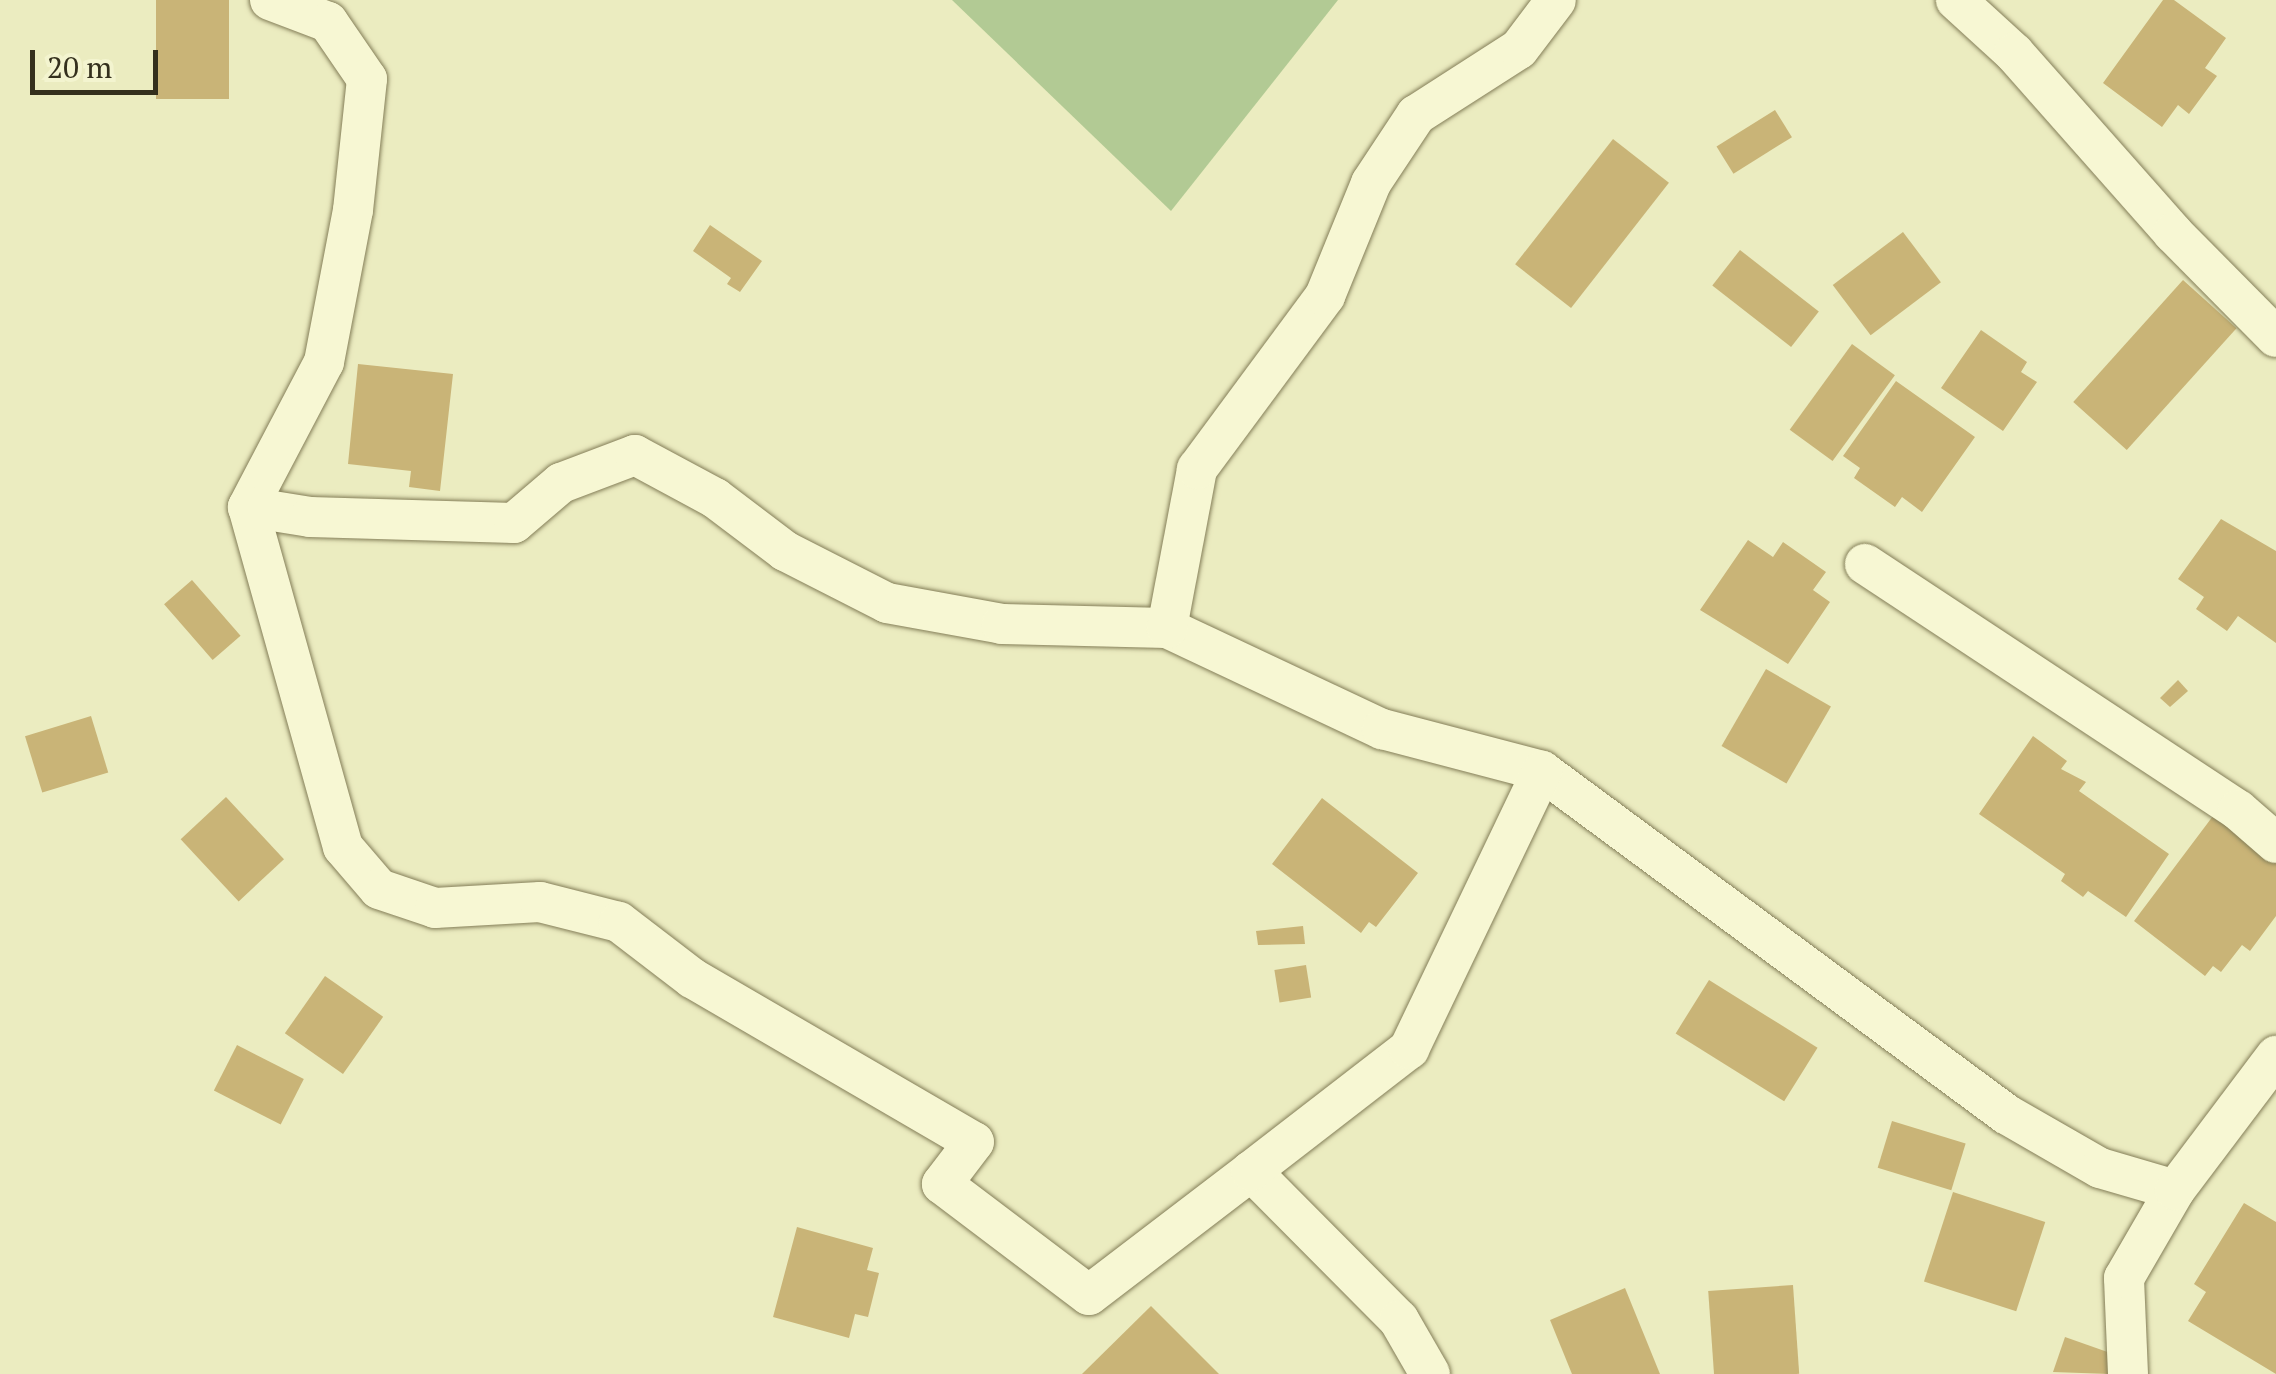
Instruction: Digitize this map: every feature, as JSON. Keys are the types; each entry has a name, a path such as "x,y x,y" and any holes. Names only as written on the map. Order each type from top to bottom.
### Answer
{"street":[{"path":"270,0 328,22 367,78 353,210 324,362 248,507 318,777 343,848 379,889 436,908 540,902 618,922 692,978 974,1142 942,1184 1089,1295 1409,1049 1542,771"},
{"path":"1167,628 1197,469 1325,296 1372,183 1416,115 1519,50 1556,0"},
{"path":"1956,0 2014,52 2276,337"},
{"path":"248,507 310,517 514,523 561,483 635,455 715,498 785,551 887,603 1002,624 1167,628 1382,729 1542,771 2006,1114 2100,1168 2174,1190"},
{"path":"1865,564 2238,810 2276,843"},
{"path":"2128,1374 2124,1278 2174,1190 2276,1056"},
{"path":"1251,1172 1400,1320 1430,1374"}],"green space":[{"path":"952,0 1338,0 1171,211"}],"building":[{"path":"156,0 229,0 229,99 156,99"},
{"path":"2163,0 2174,0 2226,38 2205,68 2217,76 2189,114 2178,105 2162,127 2103,83"},
{"path":"1775,110 1792,137 1733,174 1716,147"},
{"path":"1613,139 1669,183 1571,308 1515,264"},
{"path":"710,225 762,261 740,292 727,284 731,278 693,251"},
{"path":"1903,232 1941,282 1871,335 1833,285"},
{"path":"1740,250 1819,312 1791,347 1712,285"},
{"path":"2183,280 2237,328 2127,450 2073,402"},
{"path":"1981,330 2027,362 2021,372 2037,382 2003,431 1941,388"},
{"path":"1852,344 1895,375 1833,461 1790,430"},
{"path":"358,364 453,374 440,491 409,487 411,471 348,464"},
{"path":"1896,381 1975,437 1922,512 1902,497 1895,507 1854,478 1860,468 1843,456"},
{"path":"2221,519 2276,551 2276,643 2238,616 2227,631 2196,609 2204,597 2178,579"},
{"path":"1748,540 1773,557 1783,542 1826,572 1813,590 1830,602 1788,664 1700,610"},
{"path":"192,580 241,636 213,660 164,604"},
{"path":"1766,669 1831,706 1786,784 1722,746"},
{"path":"2178,680 2188,691 2170,707 2160,698"},
{"path":"91,716 108,772 42,793 25,736"},
{"path":"2033,736 2067,761 2061,769 2086,782 2079,791 2169,854 2126,917 2088,891 2083,897 2061,881 2065,874 1979,814"},
{"path":"226,797 284,859 239,901 181,839"},
{"path":"1322,798 1418,873 1376,927 1369,922 1361,933 1272,864"},
{"path":"2213,816 2276,863 2276,916 2250,951 2242,945 2221,972 2213,966 2205,976 2134,921"},
{"path":"1303,926 1305,944 1258,945 1256,931"},
{"path":"1306,965 1311,998 1280,1003 1274,970"},
{"path":"325,976 383,1017 343,1074 285,1033"},
{"path":"1709,980 1818,1048 1784,1101 1676,1033"},
{"path":"237,1045 304,1079 281,1124 214,1090"},
{"path":"1892,1121 1966,1144 1951,1190 1878,1168"},
{"path":"1953,1192 2045,1222 2016,1311 1924,1281"},
{"path":"2244,1203 2276,1222 2276,1374 2188,1321 2206,1292 2194,1284"},
{"path":"797,1227 873,1248 867,1270 879,1273 868,1317 855,1314 849,1338 773,1317"},
{"path":"1793,1285 1799,1374 1714,1374 1708,1291"},
{"path":"1625,1288 1660,1374 1572,1374 1550,1320"},
{"path":"1151,1306 1219,1374 1082,1374"},
{"path":"2065,1337 2116,1355 2110,1374 2053,1372"}]}
